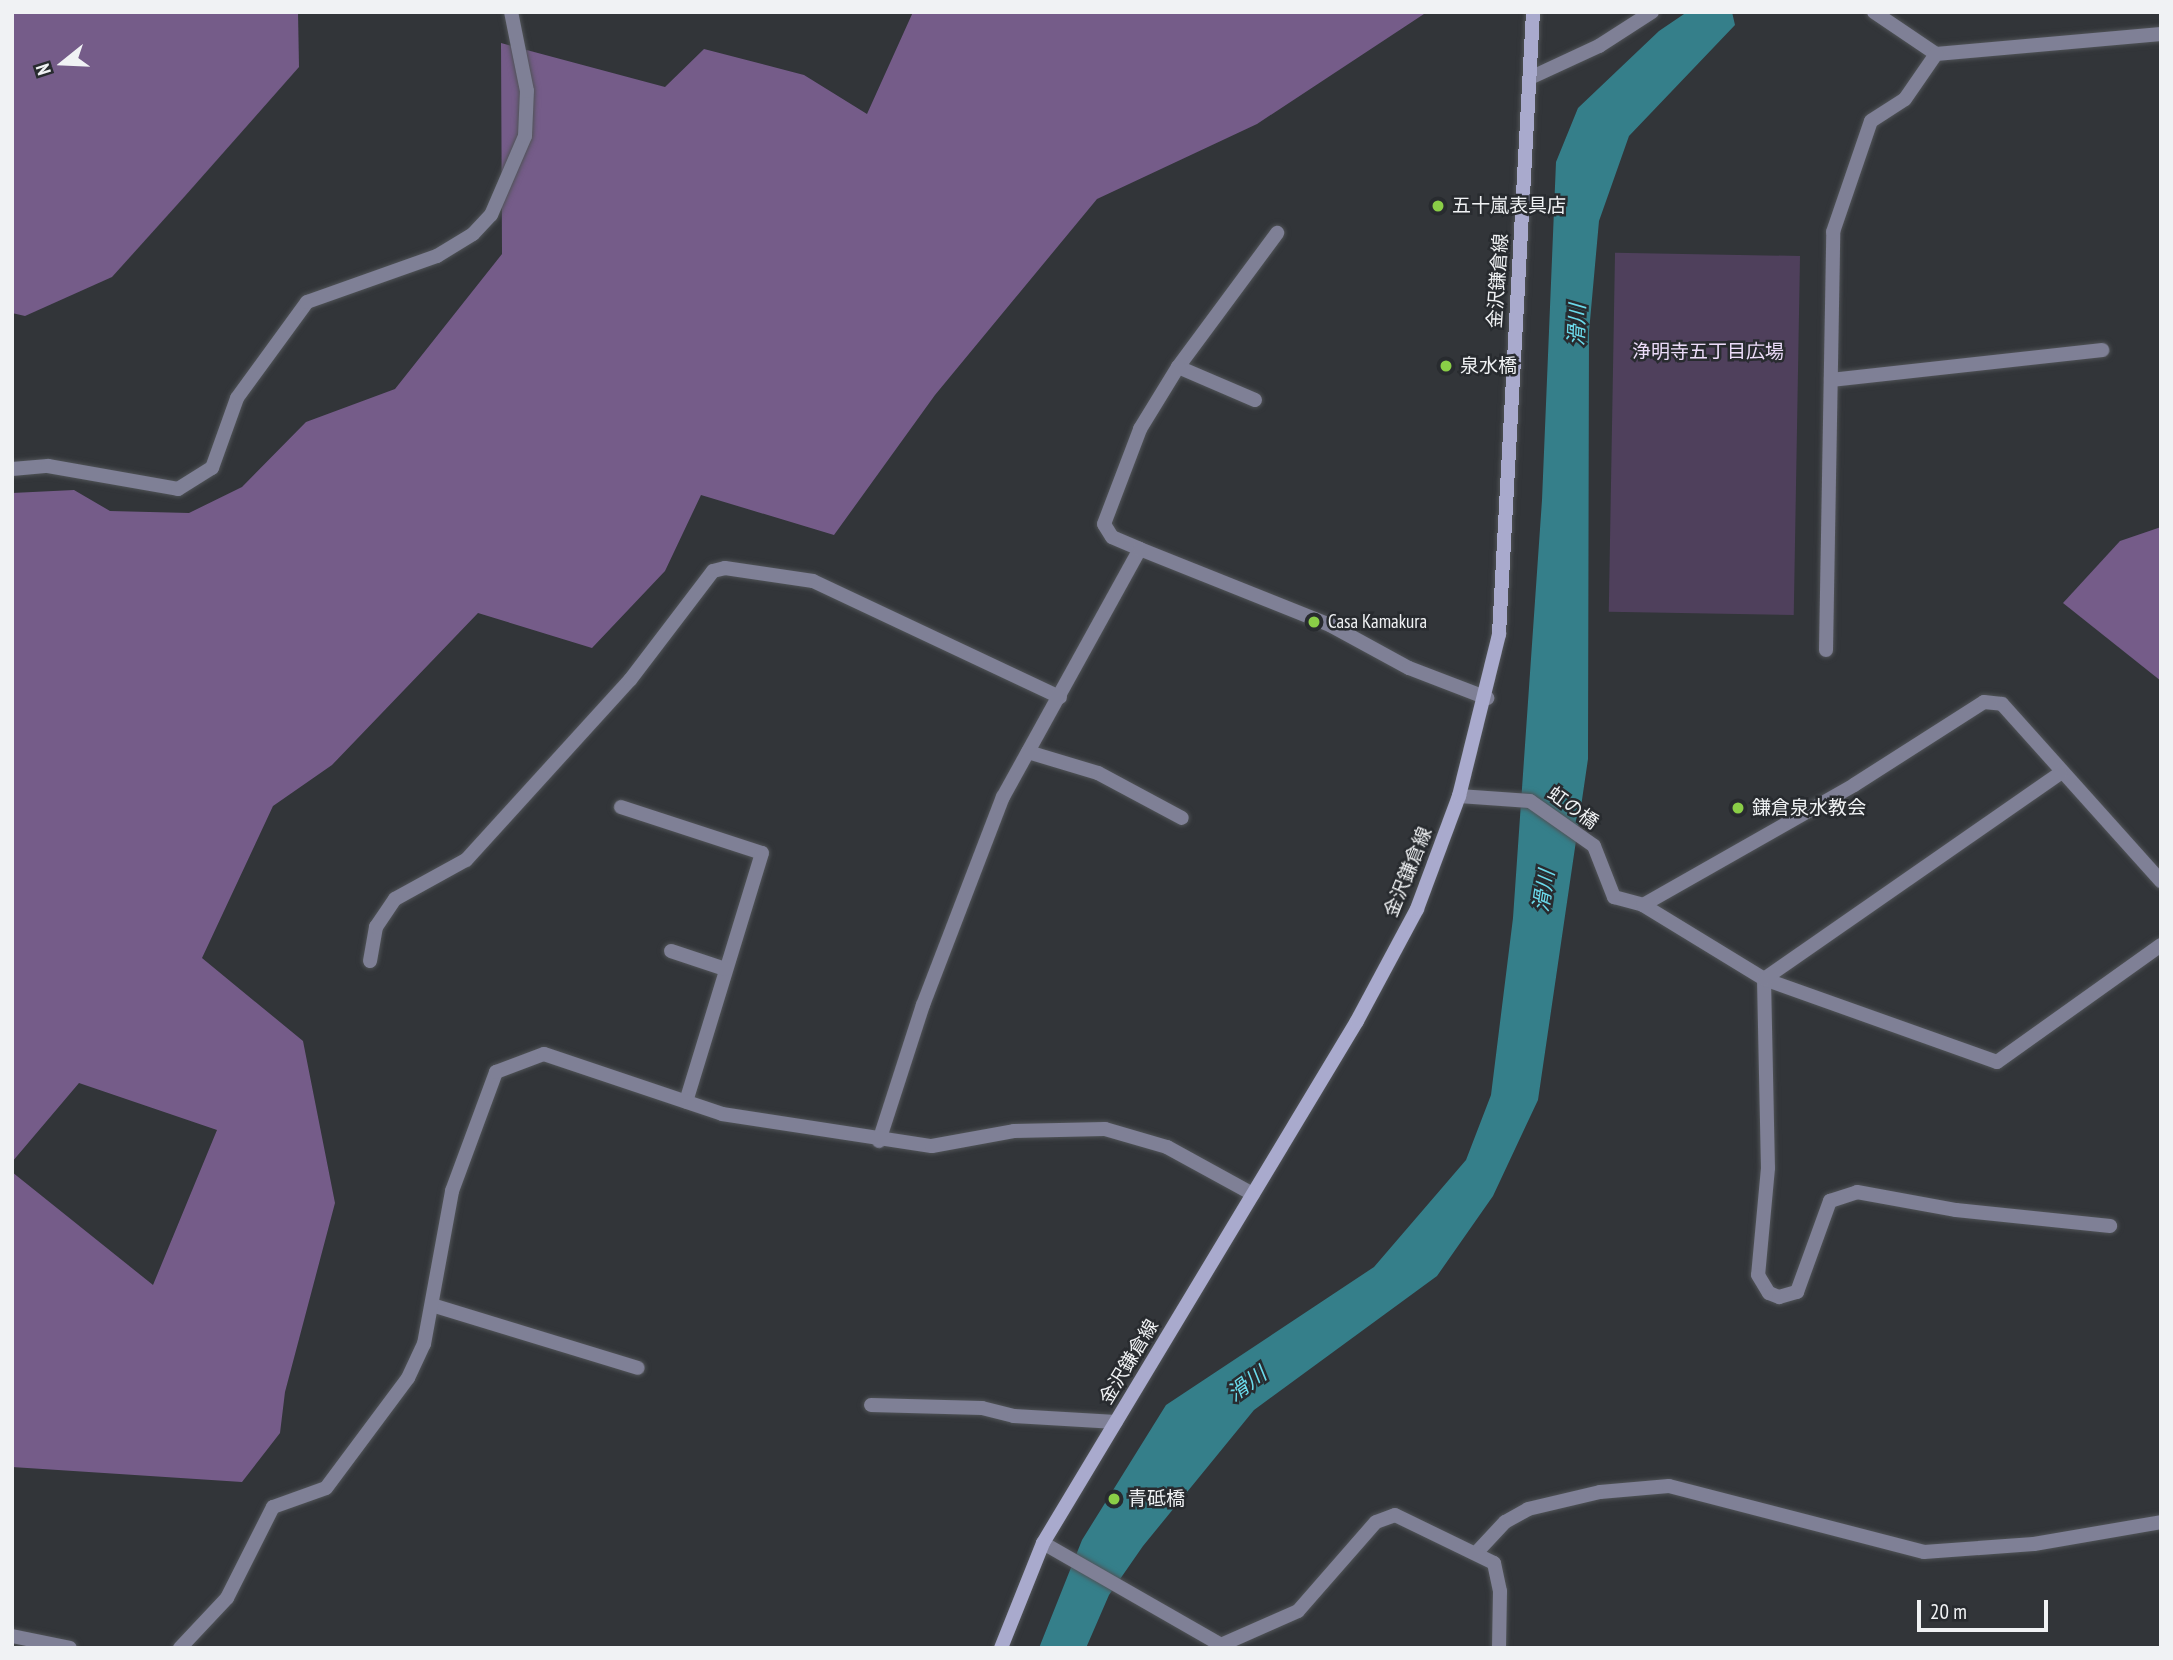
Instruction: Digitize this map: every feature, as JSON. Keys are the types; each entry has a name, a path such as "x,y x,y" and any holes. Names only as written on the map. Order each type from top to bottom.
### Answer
{"main road":[{"name":"金沢鎌倉線","path":"1001,1648 1043,1543 1357,1021 1417,909 1459,796 1487,698 1503,575 1532,77 1533,12"}],"street":[{"path":"12,470 48,466 178,489 212,468 237,398 307,302 436,256 473,234 491,215 525,136 527,91 511,12"},
{"path":"1532,77 1599,46 1652,12"},
{"path":"1874,12 1936,54 2161,34"},
{"path":"1826,650 1833,232 1846,183 1871,121 1905,99 1936,54"},
{"path":"1277,233 1178,366 1140,429 1104,524 1105,531 1140,549 1330,625 1409,668 1487,698"},
{"path":"1831,380 2102,350"},
{"path":"1178,366 1255,400"},
{"path":"879,1141 988,836 1028,752 1140,549"},
{"path":"370,961 376,927 395,899 411,885 466,860 630,680 713,571 725,568 813,581 1060,697"},
{"path":"2161,881 2060,773 2002,704 1984,702 1854,785 1643,905 1764,979 1997,1062 2161,945"},
{"path":"1028,752 1098,774 1182,818"},
{"path":"1764,979 2060,773"},
{"name":"虹の橋","path":"1459,796 1530,801 1594,846 1614,897 1643,905"},
{"path":"621,807 762,853 686,1102"},
{"path":"671,951 725,969"},
{"path":"1764,979 1768,1168 1758,1275 1769,1293 1779,1297 1797,1292 1830,1201 1857,1192 1956,1210 2110,1226"},
{"path":"180,1648 227,1598 273,1507 326,1489 408,1378 424,1344 452,1191 496,1072 544,1054 722,1114 879,1141 932,1146 1014,1131 1105,1129 1167,1147 1253,1194"},
{"path":"432,1305 638,1368"},
{"path":"871,1405 982,1408 1014,1416 1116,1422"},
{"path":"1477,1552 1505,1522 1528,1509 1600,1492 1669,1486 1924,1552 2034,1544 2161,1522"},
{"path":"1043,1543 1221,1645 1298,1611 1376,1522 1395,1515 1477,1552 1494,1563 1500,1591 1499,1648"},
{"path":"12,1636 69,1648"}],"green space":[{"name":"浄明寺五丁目広場","path":"1615,253 1800,256 1794,615 1609,612"}],"shaded area":[{"path":"12,12 298,12 299,67 185,196 112,277 25,316 12,313"},
{"path":"913,12 1427,12 1257,124 1097,199 935,395 834,535 701,495 665,571 592,648 478,613 332,765 273,806 202,958 303,1041 335,1203 285,1392 280,1433 242,1482 12,1467 12,1172 153,1285 217,1130 79,1083 12,1162 12,493 74,490 110,511 189,513 242,487 306,422 395,389 502,254 501,43 665,87 704,49 804,75 867,114"},
{"path":"2161,527 2161,681 2063,603 2120,541"}],"water":[{"name":"滑川","path":"1687,12 1732,12 1735,25 1629,136 1599,221 1589,332 1588,759 1538,1100 1493,1196 1437,1276 1254,1410 1143,1546 1109,1595 1086,1648 1039,1648 1082,1540 1166,1405 1374,1267 1466,1160 1491,1095 1513,918 1542,500 1556,162 1578,108 1659,31"}],"place":[{"name":"五十嵐表具店","path":"1438,206"},
{"name":"泉水橋","path":"1446,366"},
{"name":"Casa Kamakura","path":"1314,622"},
{"name":"鎌倉泉水教会","path":"1738,808"},
{"name":"青砥橋","path":"1114,1499"}]}
